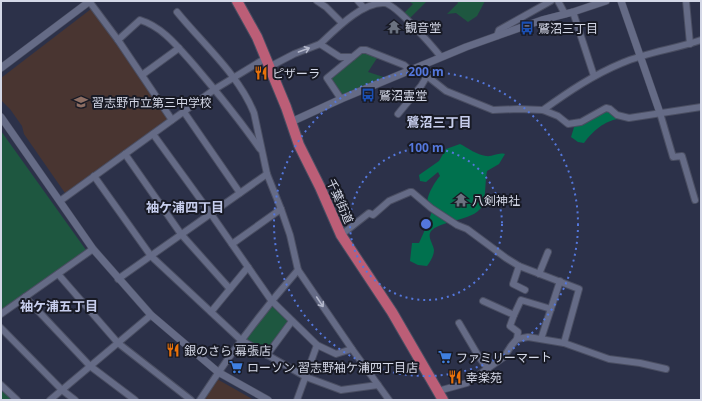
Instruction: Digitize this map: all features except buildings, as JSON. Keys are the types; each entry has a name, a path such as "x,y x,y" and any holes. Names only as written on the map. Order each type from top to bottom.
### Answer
{"highway":[{"name":"千葉街道","path":"237,1 257,37 304,156 341,234 392,312 440,396"}],"street":[{"path":"88,1 118,40 172,120"},
{"path":"1,62 88,1"},
{"path":"1,68 88,1"},
{"path":"317,1 326,7 342,23"},
{"path":"358,1 364,8"},
{"path":"497,36 500,30 551,1"},
{"path":"558,1 565,14"},
{"path":"291,122 341,99 497,36 542,20 606,1"},
{"path":"621,1 660,113 673,157 682,156 695,200"},
{"path":"686,1 690,44"},
{"path":"60,201 215,89 234,77 267,62 320,44 342,23 364,8 383,3 387,4 429,41 441,58"},
{"path":"177,12 234,77 251,105 267,174 290,235 298,270 389,400"},
{"path":"573,12 594,76"},
{"path":"118,40 140,20 162,32 179,48 215,89 239,119 262,152"},
{"path":"543,110 594,76 622,62 701,40"},
{"path":"320,44 340,57 352,56"},
{"path":"142,75 179,48"},
{"path":"341,99 327,78 361,50 366,50 404,65 411,71"},
{"path":"423,65 427,76 446,91 493,110 543,110 558,116 568,124 581,122 606,108 610,109 617,115 629,118 701,107"},
{"path":"398,114 414,96 427,76"},
{"path":"184,112 240,193"},
{"path":"1,117 94,248 150,315 218,372 268,400"},
{"path":"152,134 211,214 271,300 317,345 336,354 352,349"},
{"path":"125,154 181,234 230,289"},
{"path":"118,278 267,174"},
{"path":"94,176 151,256 242,340 306,377 341,390 378,385"},
{"path":"341,234 369,213 373,215 390,201 410,192 457,225 467,229 519,266 579,289 564,343"},
{"path":"232,244 281,209"},
{"path":"1,314 94,248"},
{"path":"539,274 548,252"},
{"path":"519,266 513,284 526,290"},
{"path":"211,312 248,267"},
{"path":"200,400 218,372 271,300 298,270"},
{"path":"58,274 118,343 191,400"},
{"path":"541,338 560,281"},
{"path":"25,297 90,366 135,400"},
{"path":"440,396 467,383 504,357 517,339 518,332 510,326 521,300 551,310"},
{"path":"483,301 514,315"},
{"path":"50,400 150,315"},
{"path":"267,355 292,321"},
{"path":"459,323 479,357 488,369"},
{"path":"1,328 62,390 76,400"},
{"path":"517,339 528,337 541,338 564,343 609,359 640,363 666,369"},
{"path":"296,400 317,345"},
{"path":"1,385 17,400"}],"shaded area":[{"name":"習志野市立第三中学校","path":"91,9 94,10 170,119 65,193 24,134 22,126 10,109 1,100 1,78"},
{"path":"217,379 254,400 203,400"}],"green space":[{"path":"409,1 427,1 409,19 403,14 413,4"},
{"path":"457,1 485,1 477,16 468,22 456,13 447,14 458,3"},
{"path":"361,50 379,55 368,72 390,79 341,99 327,78"},
{"path":"605,110 614,113 619,119 599,127 584,143 578,142 571,137 575,124"},
{"path":"1,131 86,250 1,310"},
{"path":"460,144 476,153 483,155 489,156 505,154 499,164 487,171 484,200 480,210 468,217 438,226 432,230 430,232 430,240 434,250 433,257 427,266 418,265 410,261 412,243 419,243 428,223 433,208 427,201 429,193 440,176 438,172 426,182 420,181 419,175 439,161 446,149"},
{"path":"271,303 290,321 266,352 245,339"},
{"path":"1,388 13,400 1,400"}],"place":[{"name":"観音堂","path":"394,27"},
{"name":"鷲沼三丁目","path":"527,28"},
{"name":"ピザーラ","path":"261,73"},
{"name":"鷲沼霊堂","path":"368,95"},
{"name":"習志野市立第三中学校","path":"81,102"},
{"name":"八剣神社","path":"461,200"},
{"name":"銀のさら 幕張店","path":"173,350"},
{"name":"ファミリーマート","path":"445,357"},
{"name":"ローソン 習志野袖ケ浦四丁目店","path":"236,367"},
{"name":"幸楽苑","path":"455,377"}],"district":[{"name":"鷺沼三丁目","path":"439,122"},
{"name":"袖ケ浦四丁目","path":"185,207"},
{"name":"袖ケ浦五丁目","path":"59,306"}]}
